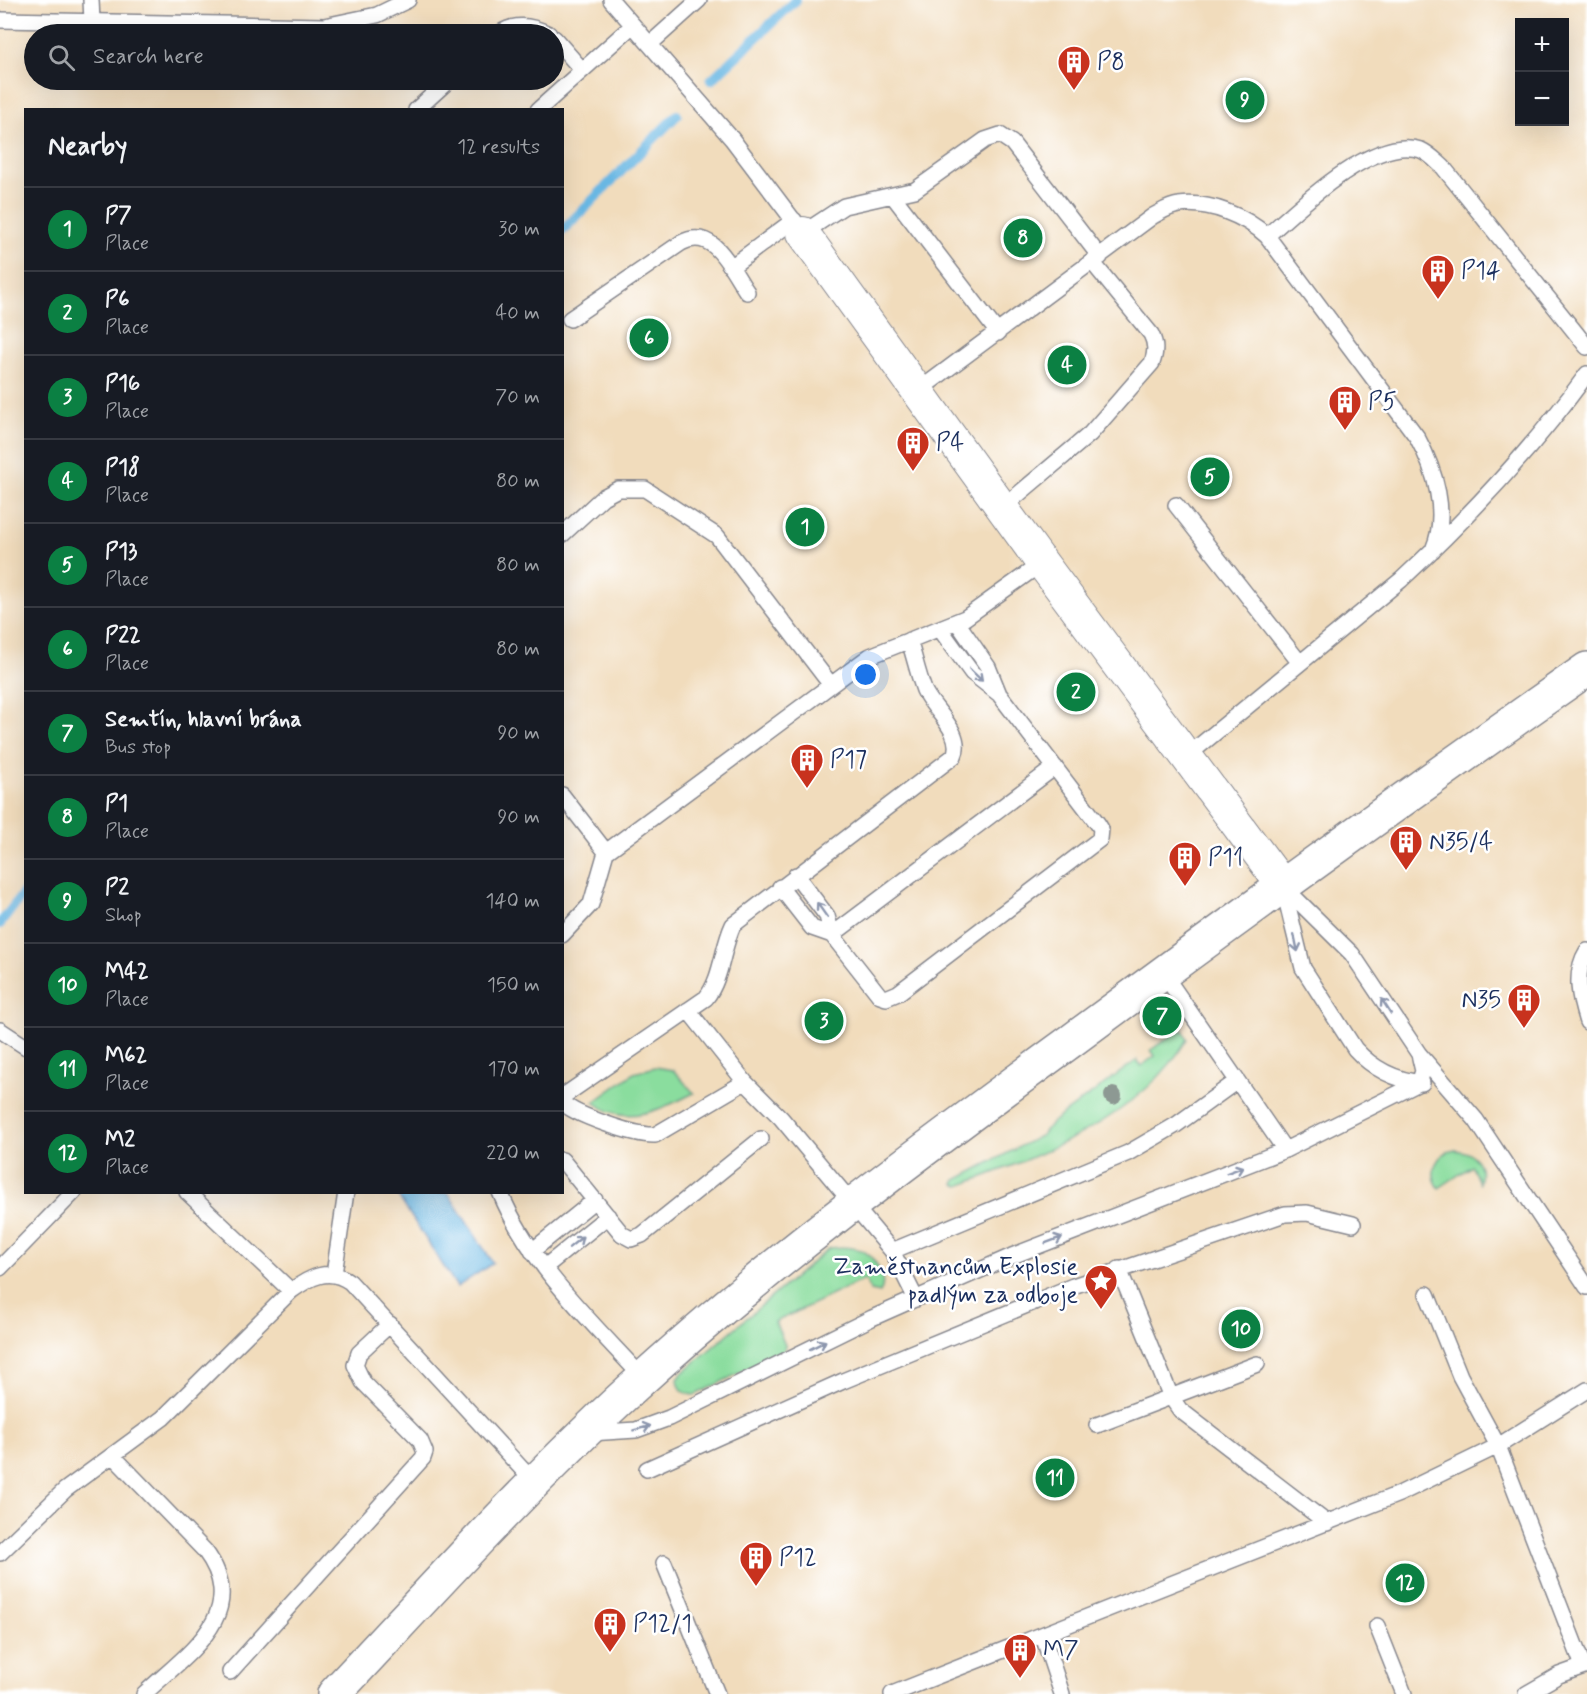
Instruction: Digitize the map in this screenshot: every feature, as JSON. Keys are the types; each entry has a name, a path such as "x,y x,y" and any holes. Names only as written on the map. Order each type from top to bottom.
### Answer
{"main road":[{"path":"334,1694 533,1481 643,1378 851,1204 1163,973 1587,669"}],"street":[{"path":"798,226 1042,563 1283,886"}],"lane":[{"path":"91,0 92,21"},
{"path":"334,24 377,15 408,0"},
{"path":"611,0 732,139 798,226"},
{"path":"651,44 699,0"},
{"path":"0,20 231,24"},
{"path":"564,86 633,25"},
{"path":"564,49 582,70"},
{"path":"418,108 439,90"},
{"path":"540,108 560,90"},
{"path":"731,267 798,226 844,206 893,196 926,184 985,140 1000,135 1012,143 1151,334 1155,341 1155,356 1152,363 1102,422 1002,508"},
{"path":"1267,236 1330,181 1353,167 1391,151 1406,148 1421,150 1431,155 1443,167 1587,347"},
{"path":"893,196 998,333"},
{"path":"918,391 1153,216 1180,204 1216,209 1239,216 1254,224 1267,236 1424,451 1434,480 1441,522 1433,550"},
{"path":"570,319 686,240 702,237 708,240 731,267 747,292"},
{"path":"1187,756 1433,550 1535,440 1587,374"},
{"path":"564,533 603,497 618,489 645,489 717,536 831,685"},
{"path":"1176,505 1299,663"},
{"path":"564,933 591,904 606,852 879,651 957,622 979,610 1042,563"},
{"path":"957,622 986,663 999,694"},
{"path":"796,875 827,916 832,935 880,996 886,999 898,993 1100,839 1101,829 1098,824 1055,767 999,694 972,673 940,629"},
{"path":"564,1095 712,991 726,938 733,924 946,762 957,749 954,735 925,691 909,640"},
{"path":"832,935 1055,767"},
{"path":"564,798 606,852"},
{"path":"1283,886 1352,954 1419,1054 1476,1120 1587,1287"},
{"path":"1283,886 1303,968 1355,1049 1377,1069 1389,1076 1419,1083 1443,1082"},
{"path":"780,887 812,928 832,935"},
{"path":"1587,951 1579,976 1579,999 1587,1022"},
{"path":"1163,973 1285,1150"},
{"path":"688,1010 745,1082 781,1118 892,1251 916,1299"},
{"path":"0,1030 24,1046"},
{"path":"584,1433 636,1430 669,1418 916,1299 1012,1256 1285,1150 1419,1083 1423,1071 1419,1054"},
{"path":"564,1103 576,1112 655,1135 745,1082"},
{"path":"892,1251 1128,1153 1176,1125 1237,1082"},
{"path":"564,1162 627,1238 637,1238 761,1139"},
{"path":"0,1268 72,1194"},
{"path":"189,1194 291,1291"},
{"path":"334,1274 346,1194"},
{"path":"501,1194 513,1221 532,1251 643,1378"},
{"path":"532,1251 595,1200"},
{"path":"647,1468 843,1381 1119,1269 1285,1214 1307,1213 1353,1224"},
{"path":"545,1267 608,1216"},
{"path":"1119,1269 1171,1397 1191,1420 1327,1523"},
{"path":"0,1553 65,1490 163,1418 291,1291 315,1277 334,1274 350,1282 533,1481"},
{"path":"1426,1294 1460,1377 1498,1446 1585,1665 1548,1688 1526,1694"},
{"path":"230,1672 423,1458 425,1452 420,1440 363,1382 355,1365 359,1353 390,1324"},
{"path":"1098,1425 1257,1364"},
{"path":"892,1694 1399,1494 1498,1446 1587,1390"},
{"path":"113,1456 205,1551 215,1565 221,1585 221,1604 211,1628 144,1694"},
{"path":"664,1563 717,1694"},
{"path":"1377,1626 1404,1694"},
{"path":"1042,1636 1062,1694"}],"green space":[{"path":"1183,1030 1187,1039 1168,1067 1144,1091 1116,1112 1054,1147 959,1186 954,1184 956,1180 1042,1135 1050,1124 1137,1060 1141,1066 1155,1056 1151,1050 1176,1032"},
{"path":"655,1067 673,1070 694,1093 657,1110 631,1115 606,1110 594,1102 634,1073"},
{"path":"1455,1150 1467,1153 1479,1164 1479,1183 1472,1166 1439,1188 1434,1176 1436,1164 1443,1155"},
{"path":"829,1248 856,1249 868,1254 882,1276 880,1293 871,1291 865,1279 775,1322 785,1345 784,1351 695,1395 683,1391 678,1379 681,1374"}],"water":[{"path":"397,1194 449,1194 493,1263 457,1287"}],"waterway":[{"path":"711,80 796,0"},
{"path":"564,229 677,115"},
{"path":"0,924 24,893"}],"place":[{"name":"P8","path":"1074,91"},
{"name":"P2","path":"1245,100"},
{"name":"P1","path":"1023,238"},
{"name":"P14","path":"1438,300"},
{"name":"P22","path":"649,338"},
{"name":"P18","path":"1067,365"},
{"name":"P5","path":"1345,431"},
{"name":"P4","path":"913,472"},
{"name":"P13","path":"1210,477"},
{"name":"P7","path":"805,527"},
{"name":"P6","path":"1076,692"},
{"name":"P17","path":"807,789"},
{"name":"N35/4","path":"1406,871"},
{"name":"P11","path":"1185,887"},
{"name":"Semtín, hlavní brána","path":"1162,1016"},
{"name":"P16","path":"824,1021"},
{"name":"N35","path":"1524,1029"},
{"name":"Zaměstnancům Explosie padlým za odboje","path":"1101,1310"},
{"name":"M42","path":"1241,1329"},
{"name":"M62","path":"1055,1478"},
{"name":"M2","path":"1405,1583"},
{"name":"P12","path":"756,1587"},
{"name":"P12/1","path":"610,1653"},
{"name":"M7","path":"1020,1679"}]}
